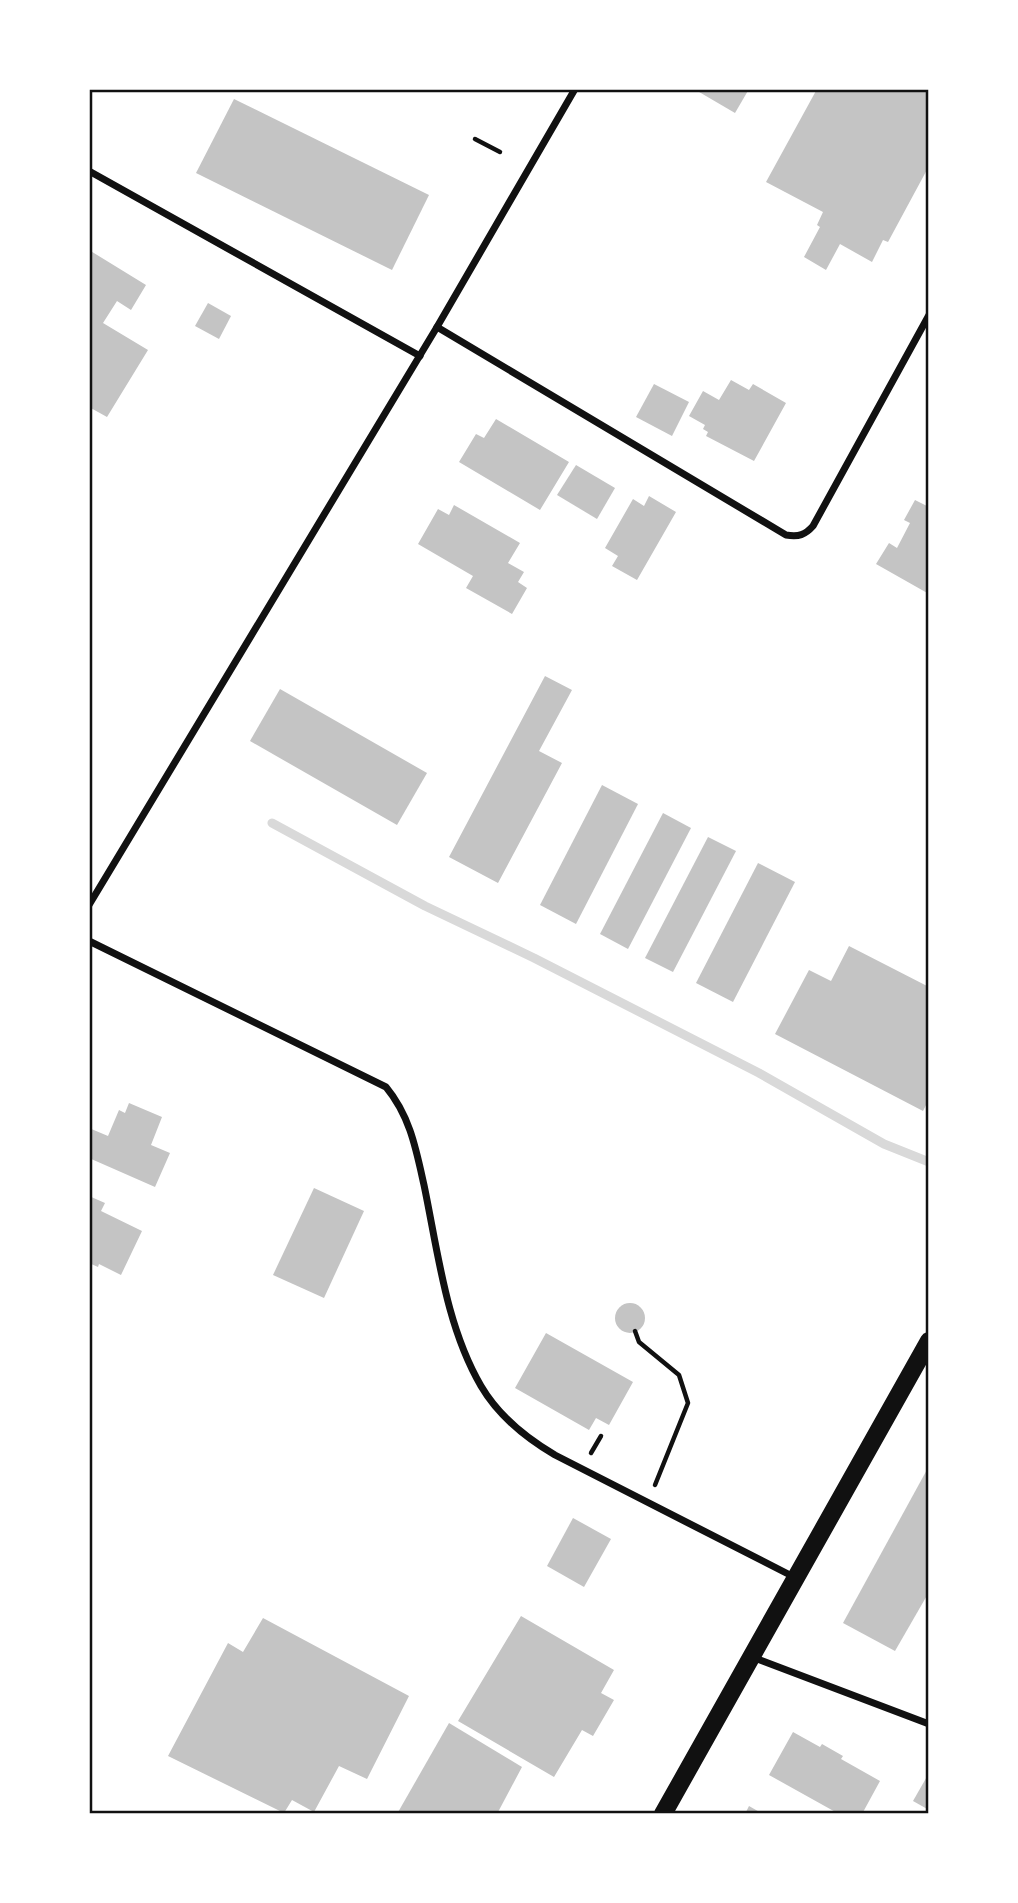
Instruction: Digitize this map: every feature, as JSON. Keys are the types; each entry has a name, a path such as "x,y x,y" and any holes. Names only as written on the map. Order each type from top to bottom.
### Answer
{"main road":[{"path":"663,1814 929,1341"}],"street":[{"path":"89,905 420,356 575,89"},
{"path":"89,171 420,356"},
{"path":"437,327 786,535 797,536 807,534 813,526 929,315"},
{"path":"89,941 386,1087 399,1102 414,1140 450,1311 474,1372 491,1400 507,1419 541,1447 797,1578"},
{"path":"751,1657 929,1724"}],"path":[{"path":"475,139 500,152"},
{"path":"635,1331 639,1342 679,1375 688,1403 655,1485"},
{"path":"591,1453 601,1436"}],"building":[{"path":"694,89 749,89 735,113"},
{"path":"817,89 929,89 929,166 888,242 883,240 872,262 840,244 826,270 804,257 820,227 817,225 823,212 766,182"},
{"path":"234,99 429,195 392,270 196,173"},
{"path":"89,250 146,285 131,310 117,301 103,323 148,350 107,417 89,407"},
{"path":"208,303 231,316 219,339 195,326"},
{"path":"731,380 749,390 753,384 786,403 754,461 706,436 708,432 703,429 705,425 689,416 703,391 719,400"},
{"path":"654,384 689,402 672,436 636,417"},
{"path":"496,419 569,462 540,510 459,462 476,434 484,438"},
{"path":"576,465 615,488 597,519 557,495"},
{"path":"649,496 676,512 637,580 612,566 618,556 605,548 633,499 644,506"},
{"path":"915,500 929,507 929,594 876,564 889,543 897,548 910,523 904,520"},
{"path":"454,505 520,543 508,563 524,572 518,582 527,588 512,614 466,588 473,576 418,544 438,509 449,515"},
{"path":"545,676 572,690 539,751 562,763 498,883 449,857"},
{"path":"280,689 427,773 397,825 250,741"},
{"path":"602,785 638,804 576,924 540,905"},
{"path":"663,813 691,828 628,949 600,934"},
{"path":"708,837 736,851 673,972 645,958"},
{"path":"758,863 795,882 733,1002 696,983"},
{"path":"849,946 929,987 929,1099 923,1111 775,1034 809,970 831,981"},
{"path":"129,1103 162,1117 151,1145 170,1153 155,1187 89,1158 89,1128 108,1136 119,1110 125,1113"},
{"path":"314,1188 364,1211 324,1298 273,1275"},
{"path":"89,1196 105,1203 101,1211 142,1231 121,1275 99,1264 98,1267 89,1263"},
{"path":"630,1303 640,1308 645,1318 640,1328 630,1333 620,1328 615,1318 620,1308"},
{"path":"546,1333 633,1382 609,1425 596,1418 589,1430 515,1388"},
{"path":"929,1466 929,1592 895,1651 843,1623"},
{"path":"573,1518 611,1539 584,1587 547,1566"},
{"path":"521,1616 614,1670 601,1693 614,1700 593,1736 582,1730 554,1777 458,1721"},
{"path":"263,1618 409,1696 367,1779 339,1766 314,1812 292,1800 284,1813 168,1756 228,1643 243,1652"},
{"path":"449,1723 522,1767 497,1814 397,1814"},
{"path":"793,1732 820,1747 822,1744 843,1756 841,1759 880,1781 862,1814 839,1814 769,1775"},
{"path":"929,1773 929,1810 913,1801"},
{"path":"749,1806 763,1814 745,1814"}],"waterway":[{"path":"272,823 425,906 534,958 759,1073 884,1144 929,1162"}]}
